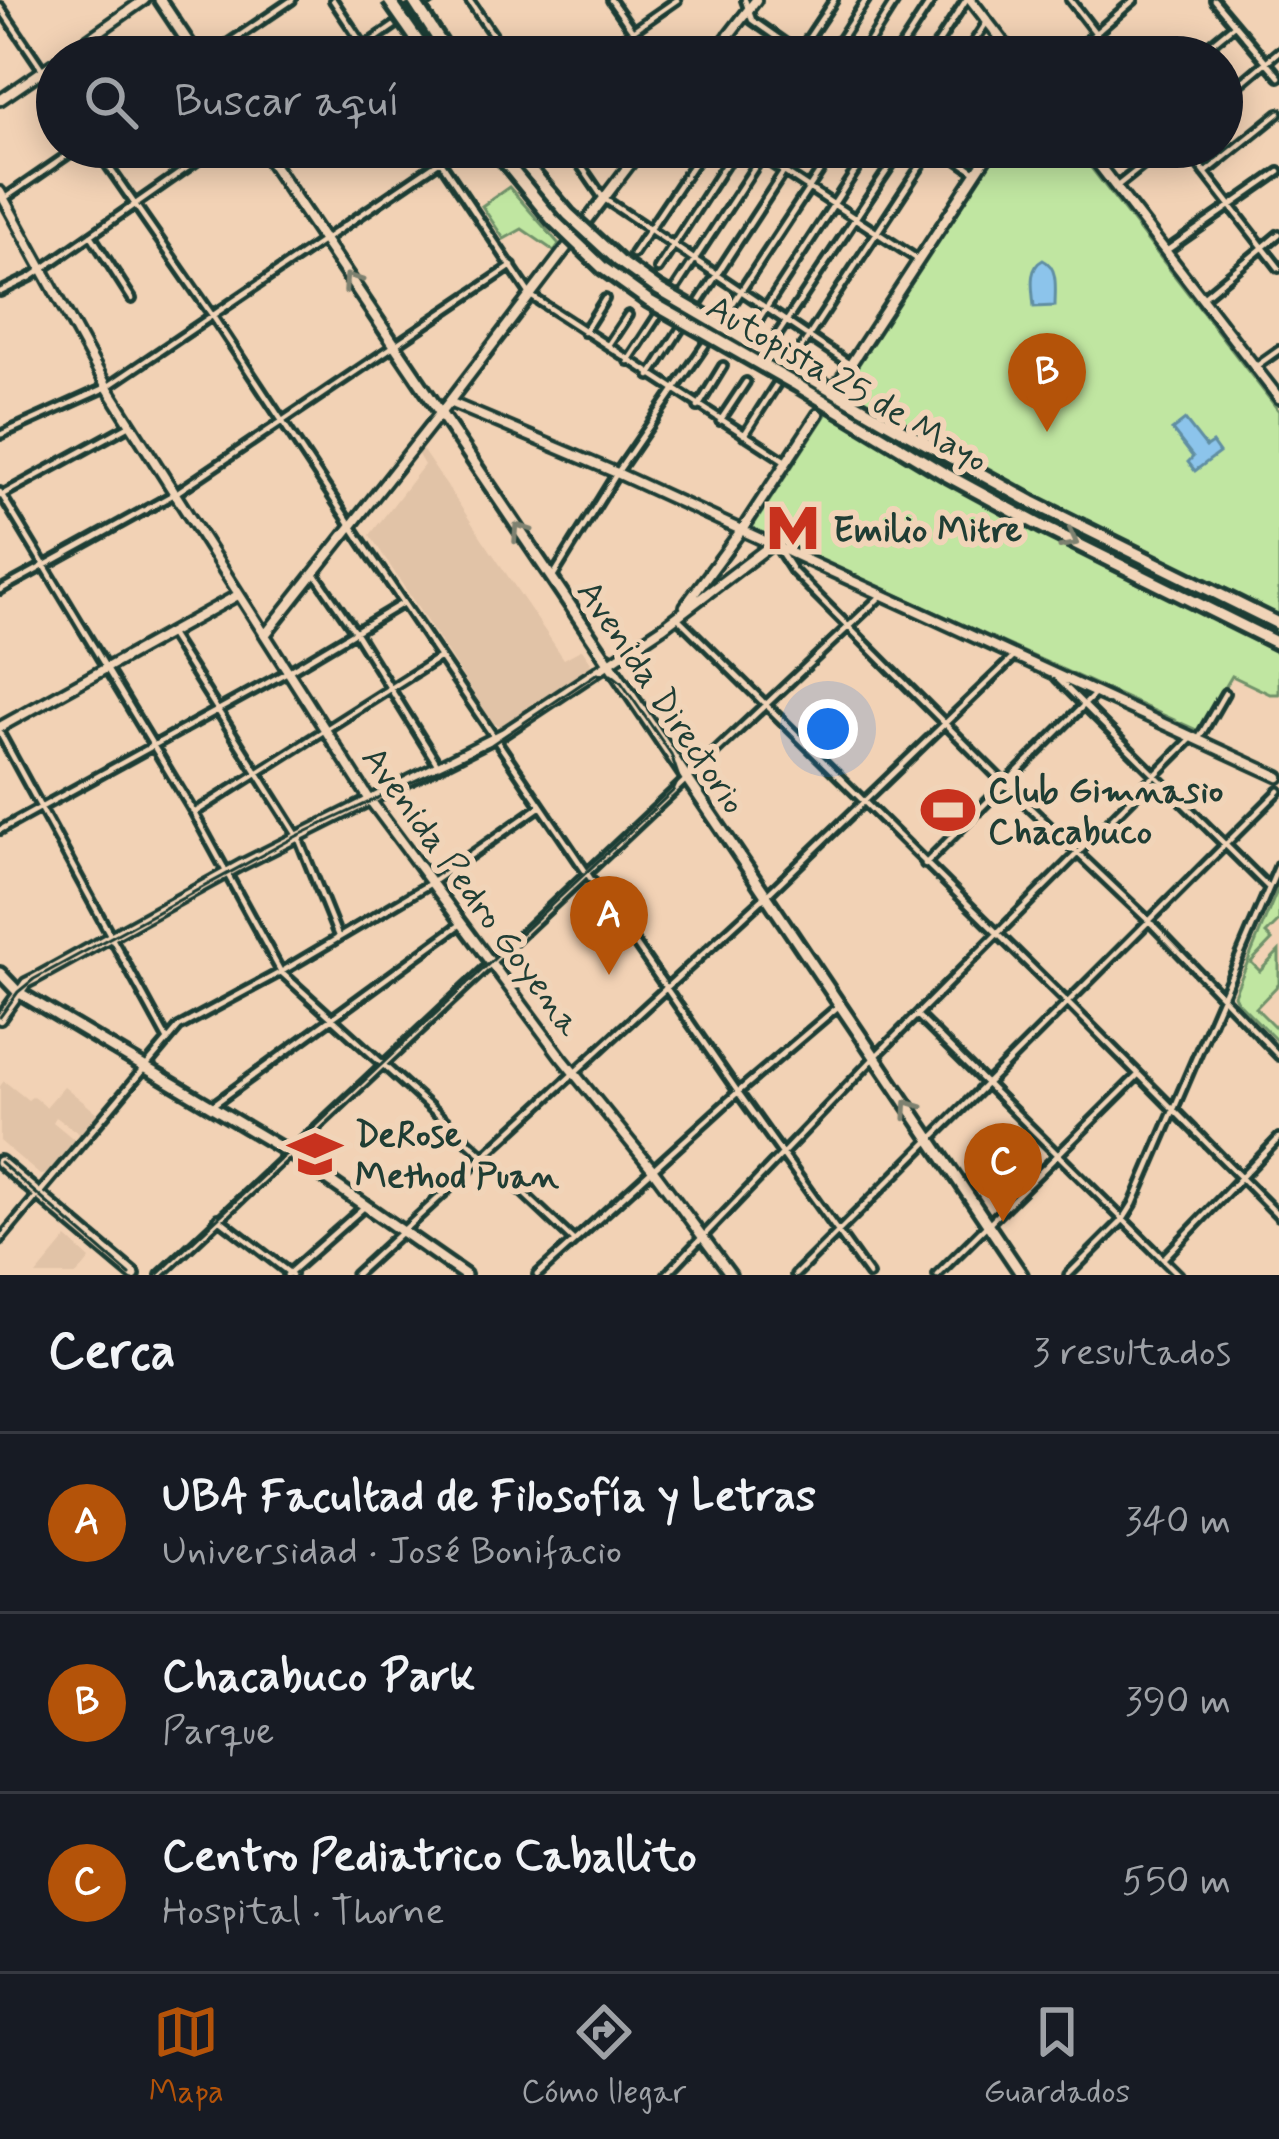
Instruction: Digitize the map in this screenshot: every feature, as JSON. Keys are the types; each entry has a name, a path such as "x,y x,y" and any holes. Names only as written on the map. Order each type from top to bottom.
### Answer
{"highway":[{"path":"389,0 414,36"},
{"path":"412,0 436,36"},
{"name":"Autopista 25 de Mayo","path":"510,168 603,268 649,301 943,473 1279,644"},
{"name":"Autopista 25 de Mayo","path":"529,168 568,214 658,289 1032,502 1279,624"}],"main road":[{"path":"160,0 184,36"},
{"name":"Avenida Directorio","path":"274,168 1022,1275"},
{"path":"0,973 19,992 288,1152 465,1275"},
{"path":"0,1162 128,1273"}],"street":[{"path":"93,36 144,0"},
{"path":"239,36 292,0"},
{"path":"333,0 357,36"},
{"path":"380,36 431,0"},
{"path":"470,0 494,36"},
{"path":"611,0 636,36"},
{"path":"627,36 677,0"},
{"path":"812,36 834,0"},
{"path":"843,36 866,0"},
{"path":"873,36 896,0"},
{"path":"909,36 932,0"},
{"path":"944,36 969,0 999,36"},
{"path":"1070,0 1098,36"},
{"path":"1092,36 1134,0"},
{"path":"1214,0 1279,77"},
{"path":"750,3 752,20 773,36"},
{"path":"727,36 750,3"},
{"path":"0,7 36,61"},
{"path":"978,36 988,21"},
{"path":"1221,36 1234,25"},
{"path":"1243,81 1279,51"},
{"path":"0,100 36,76"},
{"path":"1243,142 1279,113"},
{"path":"2,195 46,168"},
{"path":"110,168 586,872 869,1275"},
{"path":"0,292 42,269 187,168"},
{"path":"0,435 106,387 430,168"},
{"path":"446,168 531,296 787,462"},
{"path":"582,168 603,198 850,365"},
{"path":"265,635 627,168"},
{"path":"633,254 691,168"},
{"path":"658,269 723,168"},
{"path":"628,361 754,168"},
{"path":"778,168 920,261"},
{"path":"650,376 787,168"},
{"path":"552,578 616,473 675,392 822,168"},
{"path":"757,322 857,168"},
{"path":"776,337 890,168"},
{"path":"744,435 921,168"},
{"path":"970,168 976,172"},
{"path":"839,382 979,168"},
{"path":"1101,168 1279,398"},
{"path":"1116,188 1140,168"},
{"path":"1201,168 1279,268"},
{"path":"1205,173 1211,168"},
{"path":"1166,251 1279,172"},
{"name":"Avenida Pedro Goyena","path":"2,195 106,387 370,801 731,1275"},
{"path":"1202,298 1279,234"},
{"path":"91,236 131,299"},
{"path":"0,590 177,496 281,419 512,266"},
{"path":"584,332 604,299"},
{"path":"607,347 628,315"},
{"path":"1255,367 1279,350"},
{"path":"698,406 723,367"},
{"path":"720,421 746,382"},
{"path":"449,402 616,473 1279,777"},
{"path":"677,617 741,532 818,414"},
{"path":"130,425 1,495 194,813 281,972 574,1241"},
{"path":"0,1019 26,983 228,872 495,738 774,546"},
{"path":"774,546 793,571 1149,921 1279,1056"},
{"path":"315,574 439,767"},
{"path":"168,1040 0,730 238,596"},
{"path":"160,1275 881,596"},
{"path":"0,830 403,603"},
{"path":"677,617 1279,1216"},
{"path":"169,633 298,837 338,938"},
{"path":"355,1275 766,896 1015,656"},
{"path":"194,813 440,657"},
{"path":"1053,674 1269,888"},
{"path":"925,864 1096,693"},
{"path":"666,1275 876,1056 1195,739 1225,693"},
{"path":"795,1275 1279,791"},
{"path":"0,1240 179,1027 430,883 541,806"},
{"path":"1068,1275 1123,1220 1279,865"},
{"path":"211,1107 461,925"},
{"path":"537,1275 841,1004"},
{"path":"917,1015 1179,1275"},
{"path":"938,1275 1138,1075"},
{"path":"1163,1259 1279,1138"},
{"path":"218,1218 290,1274 367,1204"}],"shaded area":[{"path":"421,448 564,659 582,649 591,662 589,668 504,726 494,724 370,535 424,465 417,453"},
{"path":"4,1081 46,1107 64,1086 98,1114 81,1135 56,1117 53,1122 76,1141 48,1174 40,1175 0,1141 0,1086"},
{"path":"67,1238 90,1259 77,1275 36,1275"}],"green space":[{"path":"987,168 1091,168 1279,411 1279,694 1232,676 1199,731 751,529"},
{"path":"509,187 559,244 554,251 522,229 504,239 482,206"},
{"path":"1279,886 1279,921 1266,934 1272,940 1251,962 1260,971 1279,951 1279,984 1256,1008 1279,1031 1279,1043 1234,995"}],"water":[{"path":"1043,260 1054,273 1055,306 1034,307 1033,274"},
{"path":"1185,420 1206,447 1212,443 1219,453 1195,471 1188,462 1193,457 1172,430"}],"tram line":[{"path":"0,1017 34,979 297,836 491,745 596,674 611,674 621,682 671,754 679,778 673,791 157,1275"},
{"path":"0,1162 130,1275"}],"place":[{"name":"Chacabuco Park","path":"1047,432"},
{"name":"Emilio Mitre","path":"793,528"},
{"name":"Club Gimnasio Chacabuco","path":"948,810"},
{"name":"UBA Facultad de Filosofía y Letras","path":"609,975"},
{"name":"DeRose Method Puan","path":"315,1154"},
{"name":"Centro Pediatrico Caballito","path":"1003,1222"}]}
